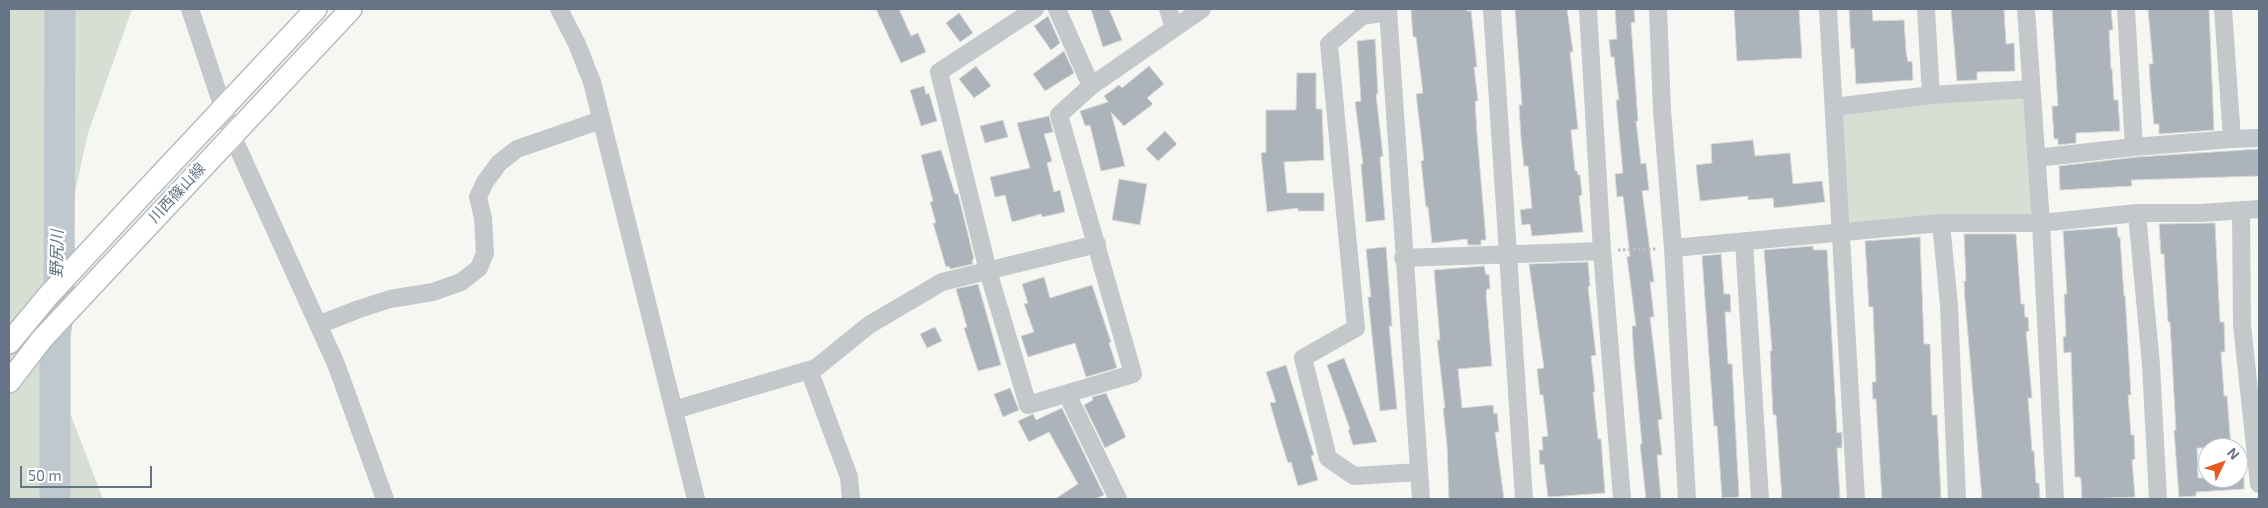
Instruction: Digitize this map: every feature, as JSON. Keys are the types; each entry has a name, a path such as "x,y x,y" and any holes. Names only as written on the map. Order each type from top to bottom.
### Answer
{"main road":[{"name":"川西篠山線","path":"11,340 48,296 138,198 316,9"},
{"name":"川西篠山線","path":"9,382 42,339 351,9"}],"street":[{"path":"190,9 232,135 336,364 385,499"},
{"path":"559,9 577,44 592,82 696,499"},
{"path":"1035,9 939,72 988,271 1028,405 1133,374 1060,115 1091,86 1202,9"},
{"path":"1057,9 1091,86"},
{"path":"1168,9 1174,27"},
{"path":"1492,9 1524,499"},
{"path":"1588,9 1602,251 1622,499"},
{"path":"1658,9 1662,110 1673,248 1687,499"},
{"path":"1828,9 1856,499"},
{"path":"1926,9 1931,95"},
{"path":"2026,9 2041,223 2055,499"},
{"path":"2126,9 2134,147"},
{"path":"2224,9 2232,139"},
{"path":"1419,472 1354,476 1328,458 1303,358 1356,328 1329,44 1362,16 1388,10 1403,258 1419,472 1421,499"},
{"path":"1834,106 1931,95 2032,89"},
{"path":"318,325 359,308 390,299 433,292 461,282 479,268 486,252 483,218 478,197 484,182 498,163 517,149 602,120"},
{"path":"2036,158 2134,147 2259,138"},
{"path":"1673,248 1941,223 2041,223 2137,213 2259,208"},
{"path":"2241,210 2242,325 2259,484"},
{"path":"2137,213 2151,365 2158,499"},
{"path":"1941,223 1949,305 1957,499"},
{"path":"1744,242 1760,499"},
{"path":"674,410 816,368 869,325 942,282 1097,244"},
{"path":"1403,258 1509,256 1602,251"},
{"path":"809,370 849,477 851,499"},
{"path":"1067,394 1118,499"}],"path":[{"path":"1602,251 1673,248"}],"shaded area":[{"path":"9,9 132,9 88,133 62,252 60,387 103,499 9,499"},
{"path":"2031,89 2041,223 1841,232 1834,107"}],"building":[{"path":"876,9 899,9 911,36 918,33 926,52 901,63"},
{"path":"1091,9 1109,9 1122,40 1103,47"},
{"path":"1467,9 1467,11 1471,11 1477,67 1474,67 1478,101 1475,101 1486,240 1481,240 1481,245 1468,245 1467,239 1432,243 1421,161 1424,160 1416,94 1423,93 1416,37 1413,37 1411,10"},
{"path":"1515,9 1567,9 1573,52 1570,52 1578,129 1571,130 1575,171 1580,175 1582,195 1579,196 1583,232 1532,236 1530,224 1522,225 1520,210 1532,208 1528,166 1524,166 1521,138 1519,105 1522,105"},
{"path":"1615,9 1634,9 1635,22 1631,23 1638,121 1636,121 1641,164 1646,163 1649,190 1642,191 1654,282 1650,282 1654,317 1650,317 1662,419 1658,420 1662,455 1657,455 1661,499 1646,499 1640,444 1642,444 1632,326 1636,326 1627,257 1630,256 1623,196 1617,197 1615,174 1623,173 1616,100 1619,100 1614,57 1611,57 1609,40 1617,39"},
{"path":"1734,9 1799,9 1802,58 1737,61"},
{"path":"1849,9 1872,9 1873,21 1904,20 1906,51 1908,62 1912,61 1913,80 1856,84 1854,48 1851,49"},
{"path":"1951,9 2004,9 2006,44 2014,43 2015,71 1977,72 1977,80 1957,81"},
{"path":"2052,9 2111,9 2113,30 2109,30 2111,69 2114,100 2118,100 2120,131 2076,133 2076,143 2058,145 2058,139 2054,139 2052,106 2058,106"},
{"path":"2148,9 2209,9 2214,130 2159,134 2159,124 2154,124 2150,81 2149,64 2153,64"},
{"path":"959,13 973,33 960,42 946,23"},
{"path":"1048,16 1060,43 1051,50 1034,26"},
{"path":"1375,39 1378,94 1376,94 1383,156 1380,157 1385,220 1366,222 1361,164 1363,164 1355,102 1361,101 1357,41"},
{"path":"1064,51 1074,73 1045,91 1033,74"},
{"path":"976,66 991,86 974,98 959,79"},
{"path":"1149,66 1164,84 1147,98 1153,104 1124,126 1111,112 1125,166 1101,171 1090,125 1085,126 1080,111 1108,102 1104,96 1119,85 1122,88"},
{"path":"1297,73 1316,73 1316,109 1322,109 1324,160 1284,162 1287,193 1324,193 1324,211 1298,211 1298,208 1267,212 1261,153 1266,152 1266,110 1296,110"},
{"path":"924,86 926,94 929,93 937,121 921,126 910,90"},
{"path":"1049,116 1053,132 1044,134 1052,161 1047,163 1054,192 1060,190 1065,212 1042,217 1041,214 1012,222 1005,195 995,197 990,177 1030,168 1017,123"},
{"path":"1003,120 1008,137 985,143 980,126"},
{"path":"1165,131 1177,144 1158,161 1146,149"},
{"path":"1753,140 1755,156 1790,153 1793,184 1822,181 1825,202 1774,208 1773,198 1748,200 1748,196 1700,201 1696,165 1712,163 1711,144"},
{"path":"2259,149 2259,176 2131,180 2132,186 2060,190 2059,166 2137,157"},
{"path":"941,150 955,194 958,194 974,259 972,260 973,264 950,269 949,266 946,267 933,223 936,223 930,202 933,201 921,155"},
{"path":"1119,179 1147,184 1140,225 1112,220"},
{"path":"2215,223 2220,322 2224,322 2225,352 2221,352 2224,396 2227,396 2230,438 2198,438 2198,488 2244,489 2196,492 2196,496 2179,497 2174,430 2176,430 2170,322 2168,322 2164,254 2161,254 2159,224"},
{"path":"2117,227 2118,237 2120,237 2125,295 2131,395 2128,395 2131,435 2134,435 2135,459 2132,460 2135,497 2082,499 2081,480 2080,477 2075,477 2071,352 2064,353 2063,337 2066,336 2064,294 2067,294 2063,231"},
{"path":"1964,234 2016,234 2021,304 2024,304 2025,317 2028,317 2029,331 2026,332 2032,398 2028,398 2032,451 2034,451 2036,483 2039,483 2040,499 1982,499 1965,300"},
{"path":"1920,237 1924,344 1930,344 1932,415 1937,415 1941,499 1882,499 1876,399 1873,399 1872,382 1876,382 1873,307 1869,307 1865,241"},
{"path":"1813,246 1813,250 1827,250 1837,433 1842,432 1842,448 1837,448 1840,499 1782,499 1776,415 1773,415 1770,351 1772,351 1764,250"},
{"path":"1386,247 1392,326 1389,326 1397,409 1380,411 1368,297 1371,297 1366,249"},
{"path":"1721,254 1724,294 1730,294 1731,312 1725,312 1728,364 1732,364 1739,497 1722,498 1717,426 1714,426 1702,256"},
{"path":"1588,262 1590,286 1588,287 1596,355 1591,356 1595,392 1593,392 1598,439 1601,439 1605,493 1548,497 1544,464 1540,465 1539,450 1543,450 1542,437 1548,436 1543,395 1540,395 1537,369 1544,368 1529,264"},
{"path":"1484,266 1486,275 1489,274 1490,289 1487,289 1486,295 1492,366 1458,369 1462,408 1493,405 1494,414 1497,413 1499,432 1495,432 1504,499 1449,499 1447,445 1443,408 1445,408 1437,340 1440,340 1434,270"},
{"path":"1044,277 1050,298 1092,285 1111,342 1109,343 1117,368 1086,377 1075,343 1028,357 1021,336 1034,332 1024,304 1028,303 1022,284"},
{"path":"978,284 1001,365 978,371 964,328 967,327 956,289"},
{"path":"935,327 942,341 927,348 920,334"},
{"path":"1344,358 1377,442 1353,445 1348,430 1350,429 1327,365"},
{"path":"1286,365 1314,455 1311,456 1318,480 1298,486 1291,462 1288,463 1270,403 1276,402 1266,372"},
{"path":"1010,388 1019,410 1003,417 994,394"},
{"path":"1106,393 1126,437 1105,448 1084,405 1093,400 1092,397"},
{"path":"1062,408 1104,495 1095,499 1055,499 1078,484 1049,432 1029,442 1018,421 1033,414 1036,420"}],"waterway":[{"name":"野尻川","path":"55,499 55,336 59,310 60,9"}]}
